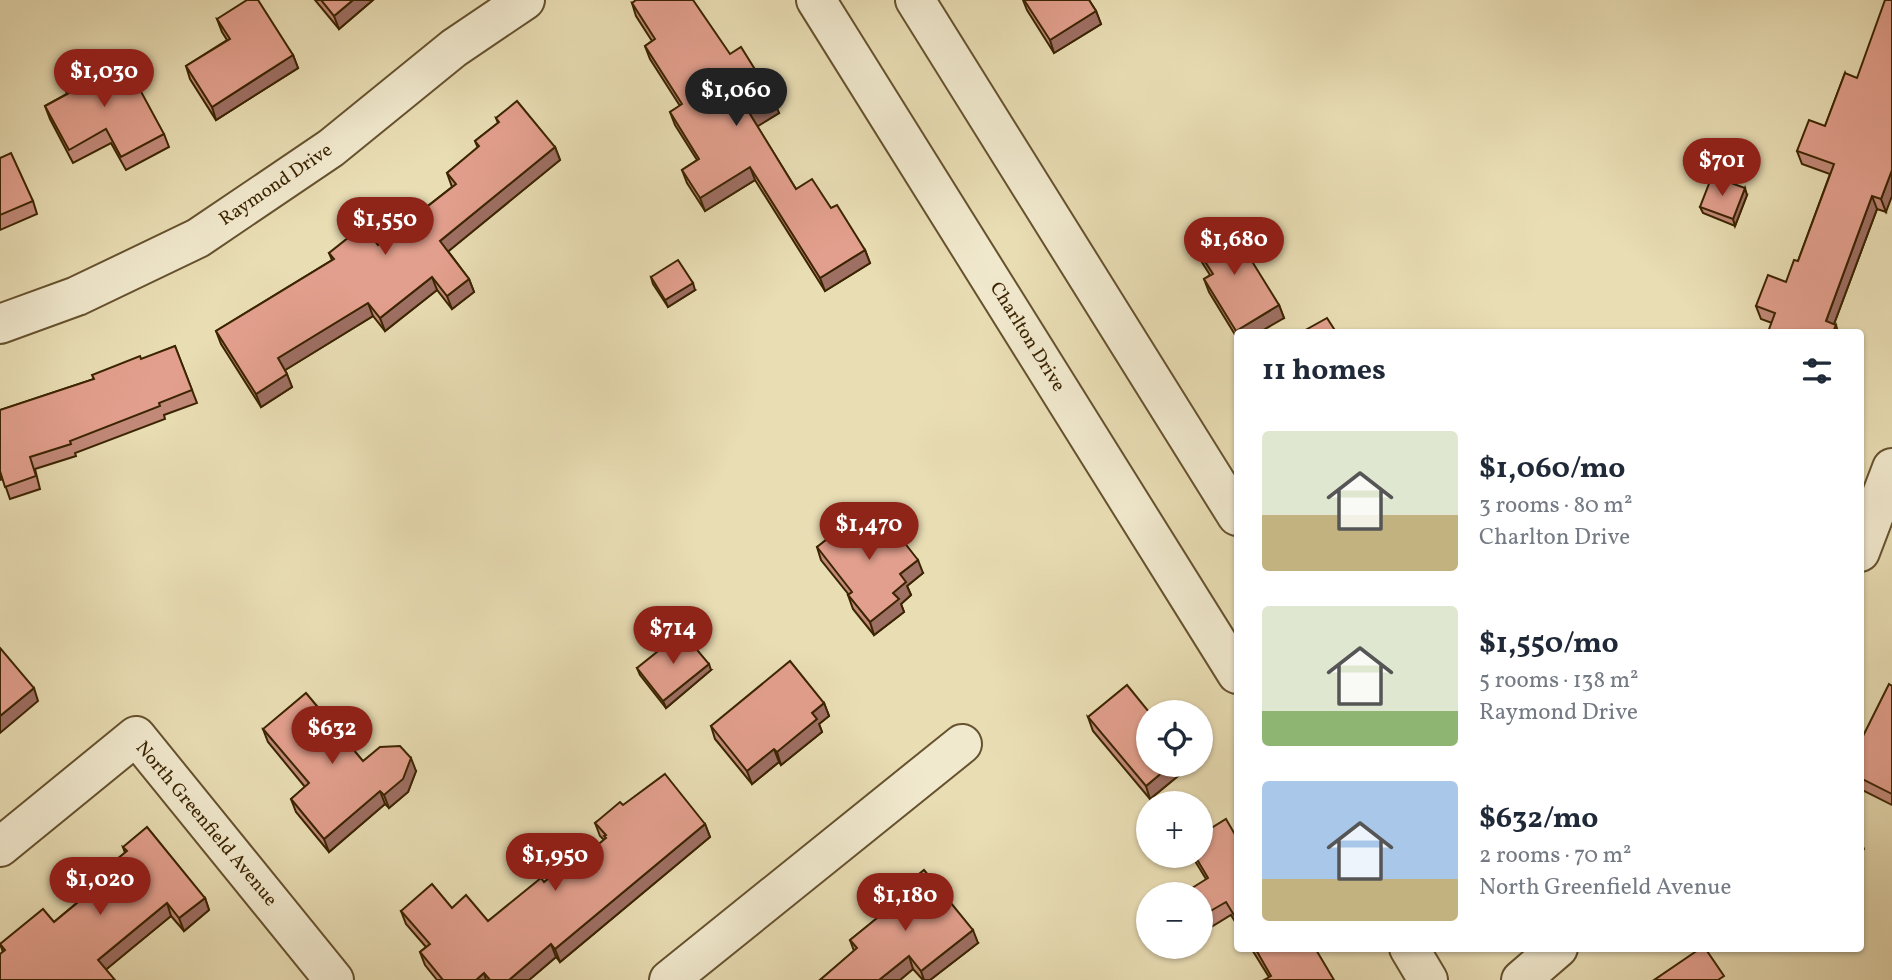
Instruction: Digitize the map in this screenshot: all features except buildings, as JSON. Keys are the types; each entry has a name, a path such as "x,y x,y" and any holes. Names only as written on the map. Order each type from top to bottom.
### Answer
{"street":[{"name":"Raymond Drive","path":"0,324 77,296 198,238 331,148 454,48 525,0"},
{"name":"Charlton Drive","path":"816,0 1234,669"},
{"path":"915,0 1234,511"},
{"path":"1864,542 1892,468"},
{"name":"North Greenfield Avenue","path":"0,847 135,737 334,980"},
{"path":"669,980 962,744"},
{"path":"1411,952 1428,980"},
{"path":"1521,971 1552,952"}]}
